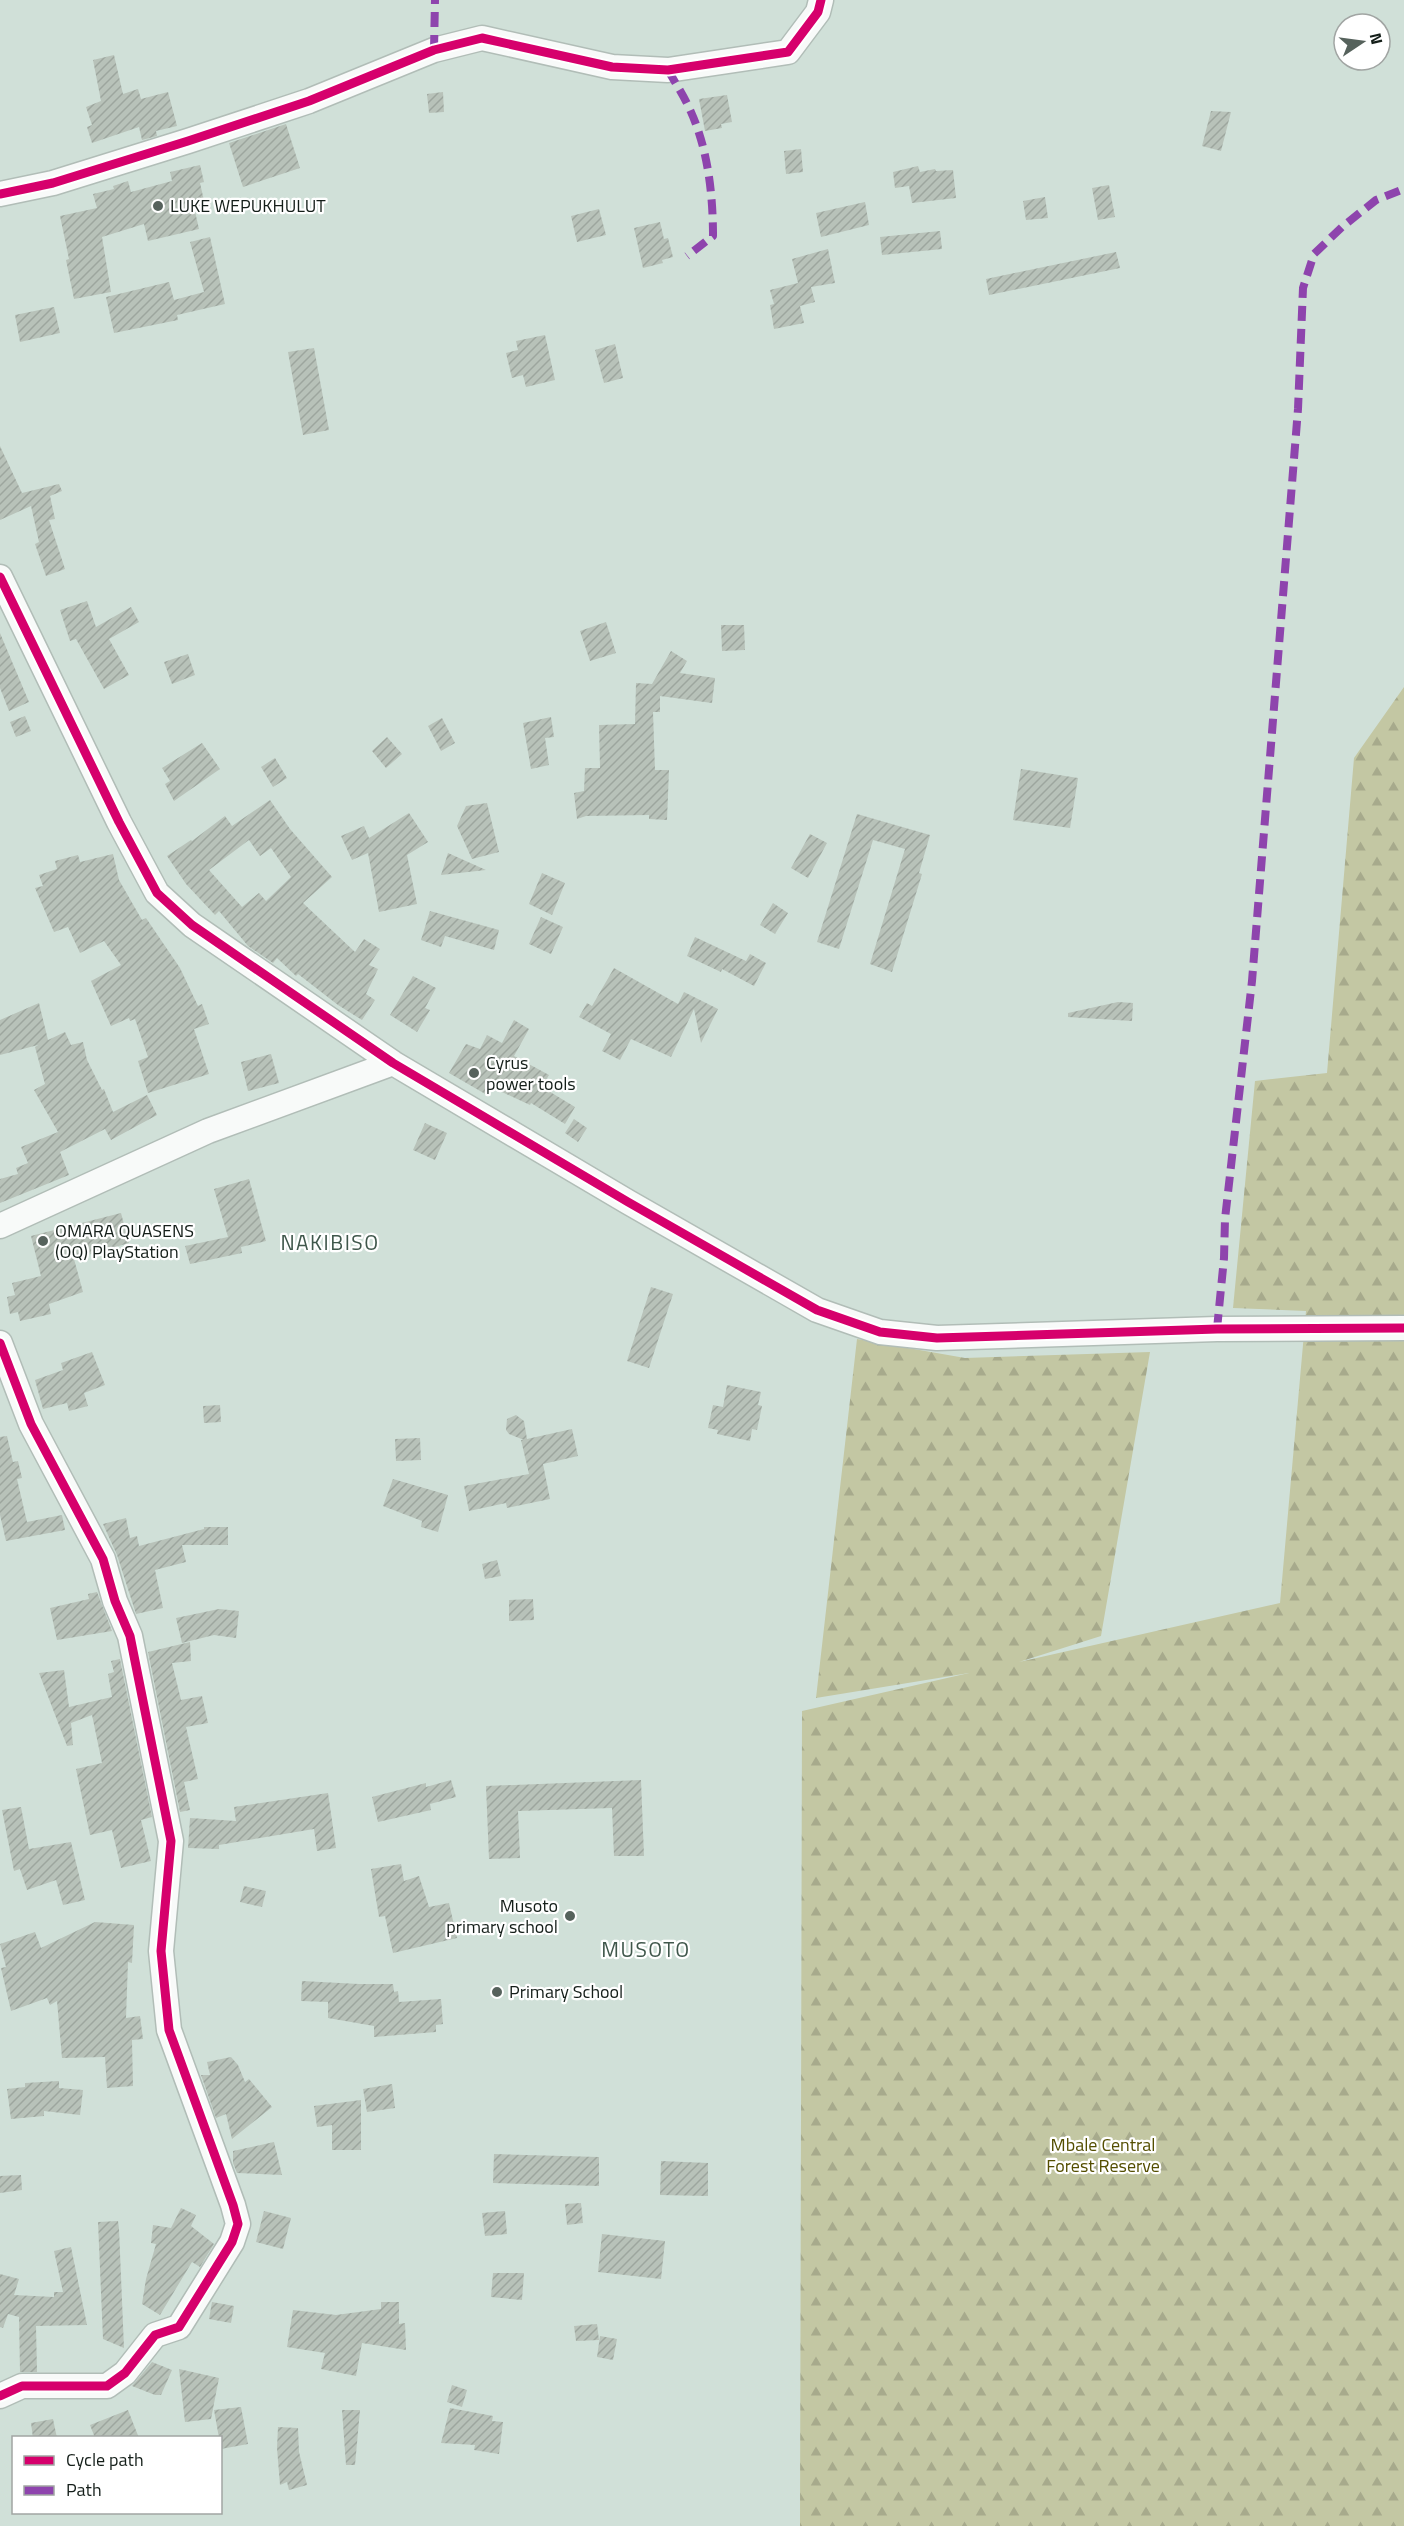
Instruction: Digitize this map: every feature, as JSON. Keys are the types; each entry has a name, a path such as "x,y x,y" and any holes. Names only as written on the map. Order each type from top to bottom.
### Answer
{"street":[{"path":"0,194 53,183 188,141 309,101 434,50 482,38 612,67 668,70 788,52 818,12 821,0"},
{"path":"0,577 119,822 157,893 192,926 393,1063 817,1310 880,1332 937,1338 1217,1329 1404,1328"},
{"path":"0,1226 208,1131 393,1063"},
{"path":"0,1343 32,1424 103,1559 115,1601 130,1636 171,1841 161,1951 170,2030 238,2224 232,2242 179,2327 155,2335 125,2373 116,2380 106,2386 22,2386 0,2396"}],"green space":[{"name":"Mbale Central Forest Reserve","path":"1404,687 1404,2526 800,2526 802,1711 969,1673 816,1698 857,1339 965,1358 1150,1352 1101,1636 1019,1662 1280,1603 1306,1311 1233,1308 1255,1081 1327,1073 1354,758"}],"building":[{"path":"114,55 123,94 138,89 141,99 168,92 177,126 156,131 157,136 142,140 139,127 92,143 87,127 92,125 86,107 101,101 93,60"},
{"path":"443,92 444,112 429,113 427,94"},
{"path":"727,95 732,122 721,124 722,128 705,131 699,99"},
{"path":"1211,111 1231,112 1221,151 1202,146"},
{"path":"286,124 300,168 243,187 229,143"},
{"path":"801,149 803,172 786,174 784,151"},
{"path":"200,165 204,182 200,183 205,205 194,207 199,229 148,241 144,224 102,237 111,292 74,299 60,216 97,208 93,194 114,189 113,186 128,181 131,192 172,181 170,172"},
{"path":"918,166 920,172 935,169 936,171 953,170 956,198 912,203 909,186 895,188 893,172"},
{"path":"1109,185 1115,217 1098,220 1092,188"},
{"path":"1045,197 1048,218 1026,220 1023,201"},
{"path":"865,202 869,225 821,237 816,213"},
{"path":"599,209 606,235 577,242 571,216"},
{"path":"660,222 664,239 668,238 673,257 662,260 663,263 643,268 634,228"},
{"path":"940,231 942,249 882,255 880,237"},
{"path":"210,237 225,304 177,315 178,320 114,333 106,297 169,282 174,300 204,292 190,242"},
{"path":"828,249 835,283 811,287 815,302 800,306 804,323 774,329 770,305 774,304 770,290 798,283 792,259"},
{"path":"1116,252 1120,268 989,295 986,279"},
{"path":"54,307 60,333 20,342 15,315"},
{"path":"545,335 555,380 526,387 523,375 512,378 506,353 518,350 516,341"},
{"path":"615,344 623,378 604,383 595,350"},
{"path":"314,348 329,430 303,435 288,352"},
{"path":"0,446 22,493 59,484 62,491 50,496 55,519 49,520 65,569 46,576 35,544 39,542 31,506 0,520"},
{"path":"87,601 96,627 131,607 139,622 109,639 129,675 104,689 76,639 70,641 60,610"},
{"path":"606,622 616,653 590,661 580,631"},
{"path":"721,625 744,625 745,650 722,651"},
{"path":"0,633 29,702 9,711 0,688"},
{"path":"671,651 687,661 680,673 715,678 712,703 660,696 660,712 653,712 655,770 669,770 667,820 649,819 649,815 586,816 577,819 574,793 584,791 585,768 600,768 599,725 635,724 636,683 652,684"},
{"path":"188,654 195,675 172,684 164,662"},
{"path":"25,716 31,731 16,737 10,722"},
{"path":"551,717 554,737 545,738 549,765 531,769 523,723"},
{"path":"442,718 455,743 441,751 428,726"},
{"path":"387,737 402,754 386,768 372,751"},
{"path":"202,743 220,769 174,801 165,784 170,781 162,768"},
{"path":"275,758 287,778 273,787 261,767"},
{"path":"1021,769 1078,778 1070,828 1013,820"},
{"path":"270,800 290,829 332,877 303,903 355,952 364,939 380,949 369,965 378,969 366,994 375,1000 362,1020 338,1005 298,974 296,976 277,958 273,963 248,946 219,911 215,915 186,884 167,856 192,841 225,816 232,826","holes":["249,840 260,856 271,848 291,877 266,901 259,893 242,907 209,870"]},
{"path":"487,803 499,852 472,859 457,826 466,806"},
{"path":"409,813 428,842 407,855 417,904 379,912 368,853 352,860 341,836 364,826 369,838"},
{"path":"857,814 930,835 919,873 922,874 892,972 870,964 905,849 873,840 839,949 817,942"},
{"path":"810,834 827,843 808,878 791,868"},
{"path":"448,853 486,870 441,875"},
{"path":"113,854 119,880 142,920 146,918 180,968 198,1006 202,1004 209,1024 194,1029 209,1074 148,1093 138,1061 148,1057 135,1019 130,1021 129,1018 111,1026 91,981 121,965 104,941 80,953 68,927 54,932 35,888 43,886 39,875 57,869 55,861 78,855 80,862"},
{"path":"542,873 565,883 552,915 529,904"},
{"path":"773,903 788,913 775,934 760,925"},
{"path":"430,911 499,930 494,950 445,936 441,947 421,940"},
{"path":"541,917 563,927 551,954 529,944"},
{"path":"695,937 746,961 750,954 766,963 754,986 722,969 721,972 687,956"},
{"path":"614,968 678,1004 684,992 718,1009 701,1043 694,1009 671,1057 631,1039 620,1060 602,1051 611,1034 579,1017 587,1003 592,1006"},
{"path":"413,976 436,988 425,1008 430,1010 417,1032 390,1015"},
{"path":"1118,1002 1133,1003 1132,1021 1068,1017 1068,1013"},
{"path":"39,1003 48,1040 65,1032 71,1045 83,1042 87,1060 102,1090 104,1089 113,1112 147,1095 157,1115 111,1140 105,1129 60,1152 69,1175 0,1203 0,1179 18,1174 16,1168 28,1163 21,1147 58,1132 34,1090 45,1084 35,1047 38,1045 0,1055 0,1020"},
{"path":"514,1020 529,1029 514,1056 549,1075 542,1087 575,1107 565,1124 531,1103 530,1105 491,1087 487,1095 449,1073 466,1044 480,1049 487,1035 502,1043"},
{"path":"271,1054 279,1083 248,1091 241,1062"},
{"path":"574,1119 587,1128 578,1142 565,1133"},
{"path":"425,1123 447,1133 435,1160 413,1150"},
{"path":"249,1179 266,1241 241,1247 242,1253 190,1264 185,1246 228,1237 214,1189"},
{"path":"121,1213 129,1243 74,1259 83,1292 49,1304 51,1314 20,1321 18,1312 10,1314 7,1297 15,1295 12,1283 41,1276 31,1236"},
{"path":"651,1287 673,1294 649,1368 627,1361"},
{"path":"92,1352 105,1385 84,1393 88,1406 69,1411 67,1403 43,1409 35,1380 63,1370 61,1363"},
{"path":"727,1385 761,1392 758,1405 762,1406 757,1430 752,1429 750,1441 717,1434 718,1430 708,1428 713,1405 723,1407"},
{"path":"220,1405 221,1422 204,1423 203,1406"},
{"path":"516,1415 524,1421 527,1439 572,1429 578,1456 543,1464 550,1499 507,1508 506,1503 469,1511 464,1486 529,1474 521,1440 524,1440 509,1434 506,1430 507,1419"},
{"path":"7,1436 13,1462 18,1461 22,1478 17,1479 27,1522 62,1515 65,1530 6,1541 0,1515 0,1437"},
{"path":"420,1438 421,1460 396,1461 395,1439"},
{"path":"393,1479 448,1495 438,1532 421,1527 422,1521 383,1506"},
{"path":"126,1518 130,1538 137,1536 139,1546 204,1529 204,1527 228,1527 228,1545 182,1545 186,1562 155,1570 163,1608 136,1614 117,1555 103,1524"},
{"path":"497,1560 501,1576 485,1579 482,1564"},
{"path":"97,1592 112,1631 57,1640 50,1608 89,1599 88,1594"},
{"path":"533,1599 534,1620 509,1621 509,1600"},
{"path":"219,1609 239,1611 236,1638 214,1635 182,1643 176,1618"},
{"path":"190,1642 191,1661 172,1663 181,1700 202,1696 208,1723 186,1727 198,1779 184,1782 190,1810 180,1812 148,1652"},
{"path":"120,1659 152,1817 141,1820 151,1861 121,1868 112,1830 90,1835 76,1769 102,1763 92,1715 71,1723 73,1745 67,1746 39,1673 64,1670 69,1707 112,1697 108,1674 114,1672 111,1661"},
{"path":"451,1780 456,1797 430,1804 431,1810 378,1822 372,1797 426,1783 426,1787"},
{"path":"641,1780 644,1856 614,1856 612,1808 518,1811 520,1858 489,1859 486,1786"},
{"path":"328,1793 336,1848 317,1851 314,1829 219,1845 219,1849 188,1848 190,1818 236,1821 234,1807"},
{"path":"21,1807 29,1849 71,1842 85,1900 63,1905 56,1880 27,1890 20,1869 14,1871 2,1810"},
{"path":"401,1864 404,1881 419,1876 429,1907 449,1903 457,1938 393,1953 385,1916 379,1917 371,1869"},
{"path":"244,1886 266,1891 262,1907 240,1902"},
{"path":"95,1922 134,1925 132,1963 128,1962 126,2018 140,2016 143,2039 132,2040 133,2086 107,2088 105,2057 62,2058 57,2001 50,2005 47,1998 11,2011 1,1968 6,1967 0,1944 35,1932 41,1948"},
{"path":"302,1981 393,1984 394,1992 398,1991 399,2002 441,1999 443,2024 436,2025 436,2032 374,2037 374,2026 328,2018 328,2002 301,2001"},
{"path":"231,2057 238,2065 245,2082 249,2079 272,2107 232,2139 226,2114 216,2118 201,2075 210,2075 207,2062"},
{"path":"59,2081 59,2088 83,2090 80,2115 44,2111 44,2116 11,2119 7,2089 25,2087 25,2083"},
{"path":"392,2084 395,2108 367,2112 363,2089"},
{"path":"361,2100 361,2150 332,2150 332,2125 317,2127 314,2106"},
{"path":"274,2142 282,2175 237,2173 233,2163 233,2151"},
{"path":"494,2154 599,2157 599,2186 493,2183"},
{"path":"661,2161 708,2163 708,2196 660,2195"},
{"path":"21,2175 22,2190 0,2193 0,2176"},
{"path":"581,2203 583,2223 567,2225 565,2204"},
{"path":"181,2208 196,2215 191,2226 214,2244 200,2267 192,2262 160,2315 142,2304 156,2244 151,2243 153,2225 171,2228"},
{"path":"264,2211 291,2218 283,2249 256,2242"},
{"path":"505,2211 507,2234 485,2236 482,2213"},
{"path":"118,2221 124,2348 103,2339 98,2222"},
{"path":"602,2234 665,2241 661,2279 598,2272"},
{"path":"71,2247 87,2325 36,2326 37,2372 20,2372 19,2317 8,2314 3,2328 0,2327 0,2274 19,2279 14,2295 54,2297 54,2292 63,2292 54,2251"},
{"path":"493,2273 524,2273 522,2300 491,2297"},
{"path":"212,2302 234,2306 231,2323 209,2319"},
{"path":"381,2302 399,2302 399,2324 405,2323 406,2350 362,2343 356,2376 321,2369 325,2353 287,2347 293,2310 336,2315 381,2309"},
{"path":"597,2324 599,2340 576,2341 574,2326"},
{"path":"600,2336 617,2339 613,2360 597,2357"},
{"path":"152,2362 172,2370 161,2395 132,2386"},
{"path":"179,2369 219,2378 211,2419 185,2422"},
{"path":"452,2385 467,2390 462,2407 447,2402"},
{"path":"241,2407 248,2444 222,2449 222,2436 219,2436 214,2410"},
{"path":"450,2408 493,2416 492,2421 503,2422 499,2454 474,2450 475,2445 441,2443"},
{"path":"128,2410 138,2436 94,2436 90,2425"},
{"path":"342,2410 360,2410 355,2465 346,2465"},
{"path":"53,2419 57,2436 33,2436 31,2423"},
{"path":"278,2427 298,2428 299,2452 307,2485 289,2490 287,2482 280,2485"}],"marked path":[{"path":"434,50 435,0"},
{"path":"668,70 697,127 711,189 713,236 687,256"},
{"path":"1217,1329 1224,1258 1225,1219 1252,981 1298,409 1303,288 1314,254 1342,227 1376,200 1404,189"}],"cycle path":[{"path":"0,194 53,183 188,141 309,101 434,50 482,38 612,67 668,70 788,52 818,12 821,0"},
{"path":"0,577 119,822 157,893 192,925 393,1063 628,1202 817,1310 880,1332 937,1338 1217,1329 1404,1328"},
{"path":"0,1343 31,1424 103,1559 115,1601 130,1636 171,1841 161,1951 169,2030 238,2224 232,2242 179,2327 155,2335 125,2373 107,2386 22,2386 0,2396"}],"place":[{"name":"LUKE WEPUKHULUT","path":"158,206"},
{"name":"Cyrus power tools","path":"474,1073"},
{"name":"OMARA QUASENS (OQ) PlayStation","path":"43,1241"},
{"name":"Musoto primary school","path":"570,1916"},
{"name":"Primary School","path":"497,1992"}],"district":[{"name":"NAKIBISO","path":"330,1243"},
{"name":"MUSOTO","path":"646,1950"}]}
